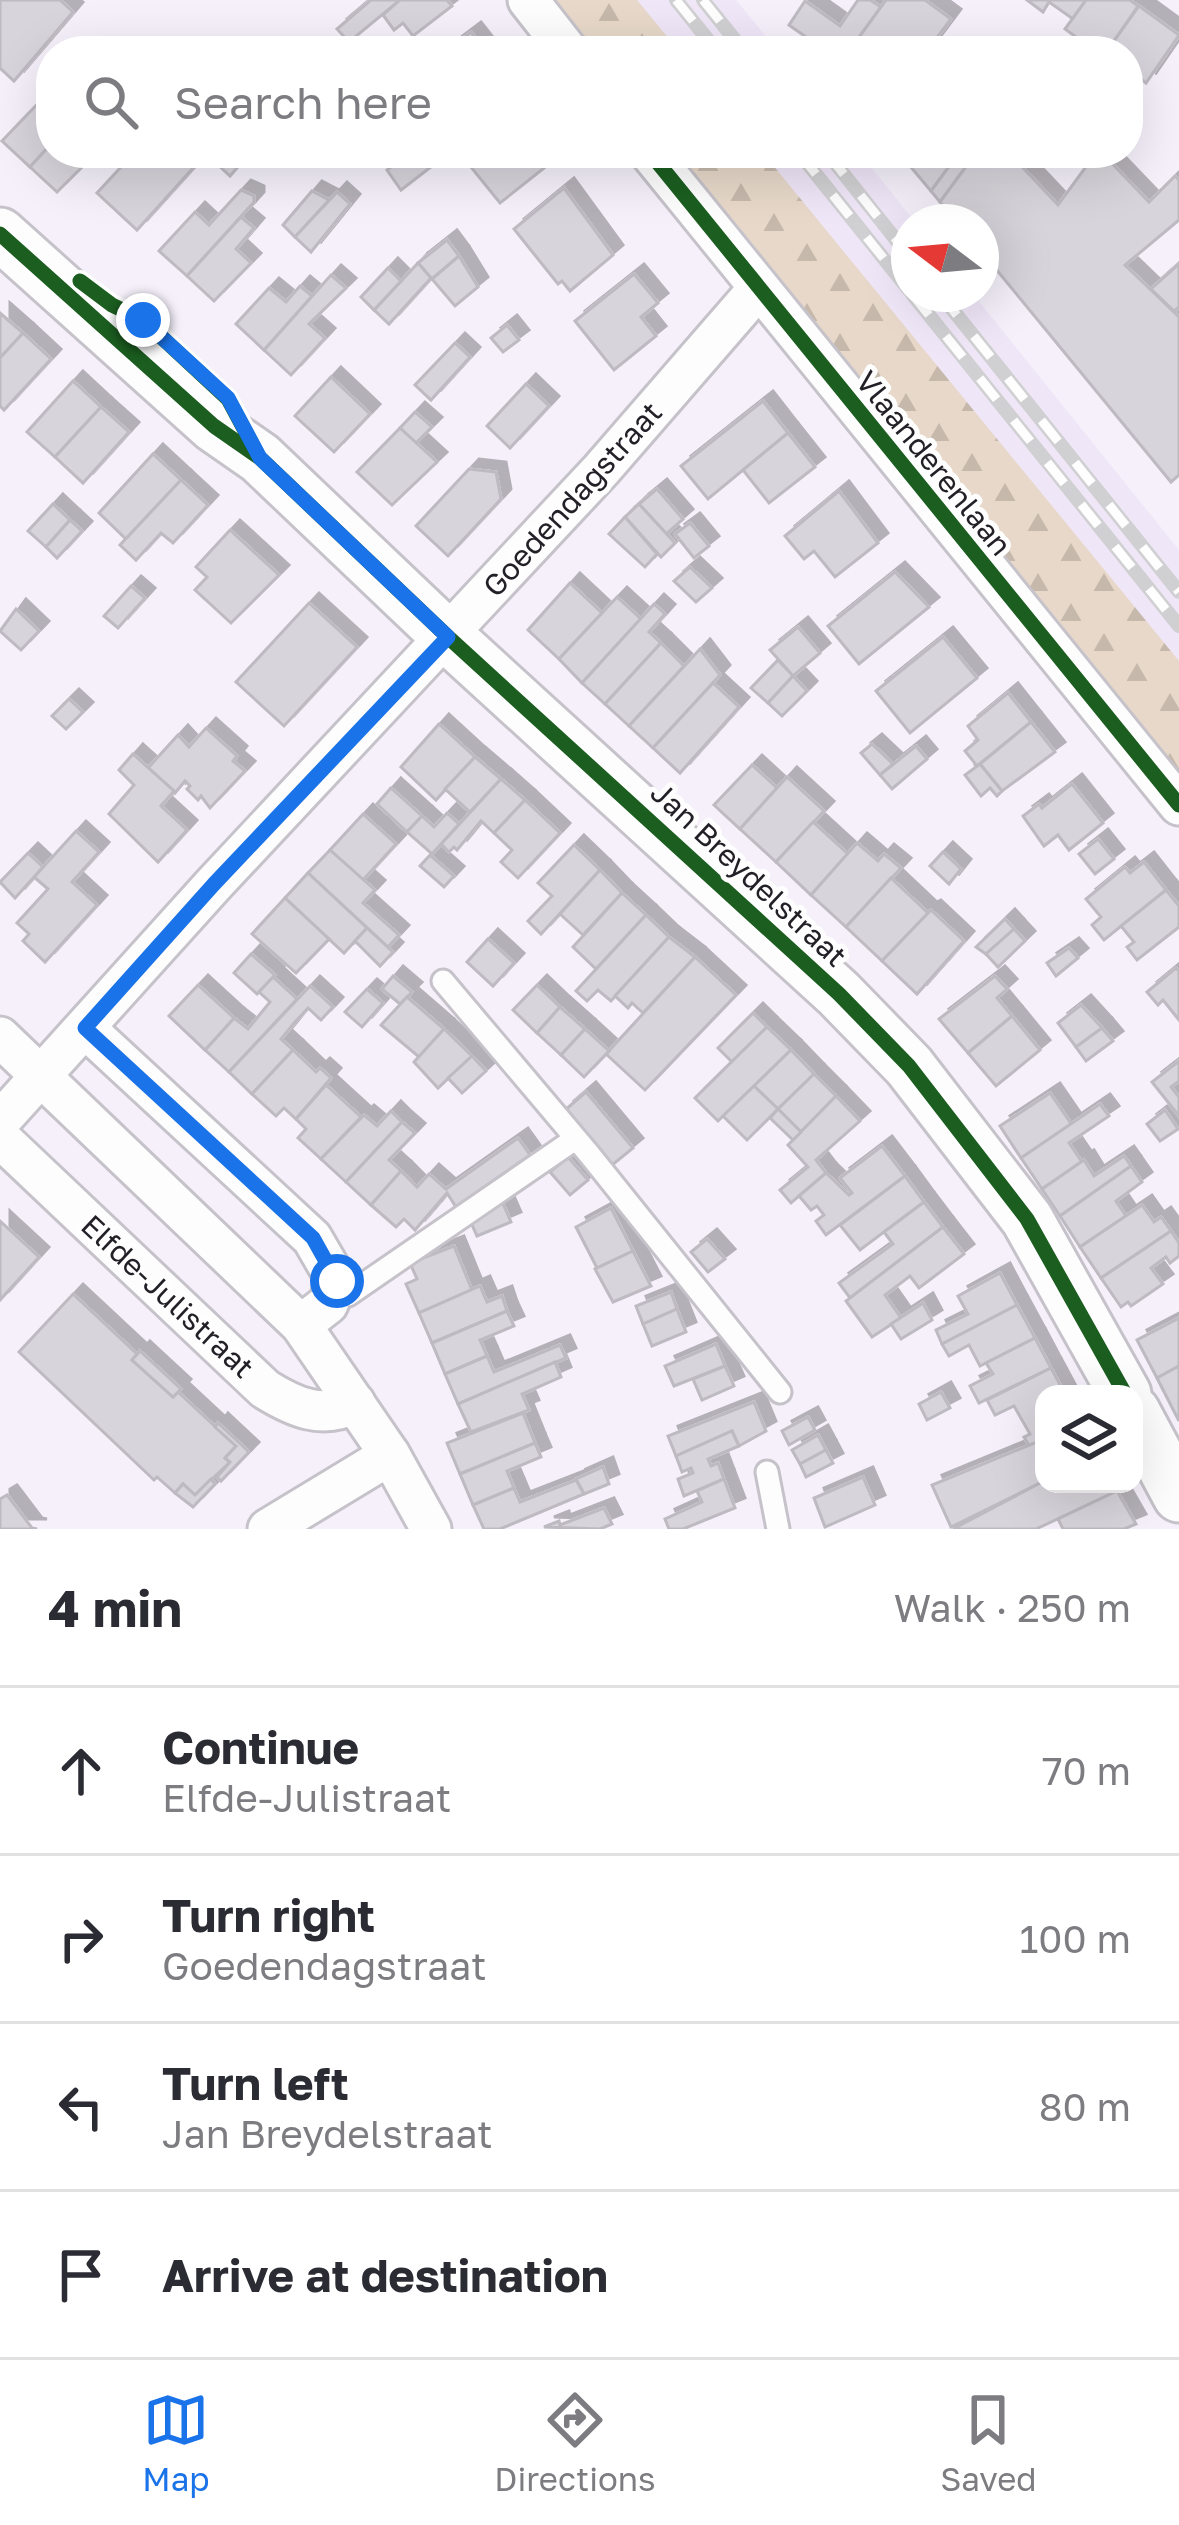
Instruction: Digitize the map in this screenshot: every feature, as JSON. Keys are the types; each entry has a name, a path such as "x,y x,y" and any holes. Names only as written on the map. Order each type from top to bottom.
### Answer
{"street":[{"path":"528,0 556,36"},
{"name":"Vlaanderenlaan","path":"662,168 1179,805"},
{"name":"Jan Breydelstraat","path":"0,211 98,295 143,320 228,398 260,458"},
{"name":"Jan Breydelstraat","path":"0,234 214,426 260,458 448,637 726,889 909,1066 1027,1219 1119,1385"},
{"name":"Goedendagstraat","path":"41,1076 601,470 758,289"},
{"path":"85,1028 313,1238 337,1281 328,1304 301,1325"},
{"path":"0,1037 301,1325 390,1455 431,1529"},
{"path":"0,1121 41,1076"},
{"name":"Elfde-Julistraat","path":"0,1138 266,1389 291,1406 320,1412 355,1403"},
{"path":"1143,1429 1179,1496"},
{"path":"268,1529 390,1455"}],"lane":[{"path":"443,981 780,1392"},
{"path":"332,1293 349,1294 575,1138"},
{"path":"767,1472 778,1529"}],"shaded area":[{"path":"574,0 736,0 766,36 602,36"},
{"path":"709,168 872,168 901,204 891,204 891,312 987,312 1179,550 1179,747"}],"green space":[{"path":"544,0 637,0 667,36 572,36"},
{"path":"677,168 775,168 1179,661 1179,790"}],"building":[{"path":"0,0 60,0 73,12 52,36 36,36 36,55 14,81 0,68"},
{"path":"371,0 400,0 356,36 343,36 337,29"},
{"path":"400,0 447,0 452,6 413,36 403,23 394,30 383,15"},
{"path":"858,0 881,7 860,36 805,36 789,25 805,1 840,26"},
{"path":"886,0 925,0 951,19 938,36 860,36"},
{"path":"1027,0 1086,0 1073,19 1049,2 1043,12"},
{"path":"1086,0 1130,0 1138,6 1117,36 1075,36 1065,29"},
{"path":"1139,6 1179,35 1146,83 1143,36 1118,36"},
{"path":"36,106 36,160 30,167 2,141"},
{"path":"36,160 36,168 81,168 57,192 30,167"},
{"path":"120,168 193,168 137,230 97,193"},
{"path":"390,168 429,168 401,190"},
{"path":"472,168 544,168 500,203"},
{"path":"912,168 948,168 931,191"},
{"path":"948,168 965,168 940,202 931,191"},
{"path":"965,168 1023,168 1058,205 1085,168 1116,168 1149,202 1175,176 1179,180 1179,220 1125,265 1179,317 1179,475 1171,482 999,273 999,204 942,204"},
{"path":"564,188 613,255 570,291 562,281 558,284 514,229"},
{"path":"241,190 254,196 254,202 187,276 159,251 195,212 209,225"},
{"path":"312,191 329,200 295,237 283,225"},
{"path":"337,192 350,204 311,252 295,237"},
{"path":"241,217 254,228 236,249 251,263 214,301 187,276"},
{"path":"447,240 459,256 432,279 418,263"},
{"path":"459,256 478,287 455,306 432,279"},
{"path":"418,263 431,278 389,324 374,310"},
{"path":"1179,264 1179,307 1174,311 1151,289"},
{"path":"388,268 401,281 374,310 361,297"},
{"path":"634,274 658,303 641,317 656,336 614,370 575,321"},
{"path":"331,275 346,288 309,324 325,338 291,375 264,350"},
{"path":"300,286 312,296 264,350 236,324 269,288 286,302"},
{"path":"0,313 23,333 0,358"},
{"path":"507,325 519,340 503,352 491,338"},
{"path":"23,333 51,359 4,410 0,406 0,358"},
{"path":"455,343 470,357 431,400 415,385"},
{"path":"331,377 370,414 334,452 295,416"},
{"path":"73,381 101,407 55,457 27,432"},
{"path":"526,384 549,406 510,448 487,426"},
{"path":"763,401 788,433 708,499 681,466"},
{"path":"101,407 129,432 83,483 55,457"},
{"path":"415,412 432,427 416,443 400,428"},
{"path":"400,428 437,462 392,505 357,472"},
{"path":"788,433 815,467 769,503 743,470"},
{"path":"153,454 181,480 126,539 99,513"},
{"path":"469,469 496,472 501,499 448,556 416,526"},
{"path":"181,480 208,505 173,543 161,533 136,560 120,545"},
{"path":"657,489 683,519 666,534 639,504"},
{"path":"839,491 878,543 835,577 814,551 804,559 785,536"},
{"path":"53,504 70,520 46,547 28,531"},
{"path":"639,504 675,543 661,557 625,517"},
{"path":"625,517 657,554 645,567 609,534"},
{"path":"70,520 82,531 57,558 46,547"},
{"path":"690,523 709,546 694,558 675,534"},
{"path":"230,530 279,575 231,623 195,590 207,577 196,567"},
{"path":"690,567 712,588 696,602 674,581"},
{"path":"895,572 929,607 859,664 828,626"},
{"path":"570,583 602,613 559,659 528,630"},
{"path":"131,586 145,598 118,628 104,616"},
{"path":"617,597 641,619 582,683 559,659"},
{"path":"309,603 357,647 284,726 236,682"},
{"path":"654,604 665,614 649,632 661,643 605,704 582,683"},
{"path":"16,609 39,631 21,650 0,631"},
{"path":"798,627 820,653 793,676 770,650"},
{"path":"943,637 977,678 910,733 876,691"},
{"path":"661,643 684,666 629,726 605,704"},
{"path":"700,649 720,675 653,748 629,726"},
{"path":"778,660 793,676 768,703 751,688"},
{"path":"793,676 807,691 782,716 768,703"},
{"path":"713,683 739,707 680,773 653,748"},
{"path":"1008,693 1031,722 977,766 965,751 978,740 968,726"},
{"path":"69,699 83,712 66,729 52,716"},
{"path":"1031,722 1055,752 1002,791 980,764"},
{"path":"439,724 475,757 436,800 401,767"},
{"path":"206,728 237,756 233,761 245,771 210,808 187,789 190,786 185,781 175,793 148,768 178,735 189,747"},
{"path":"872,744 893,764 880,775 861,753"},
{"path":"916,746 927,759 892,789 880,775"},
{"path":"133,754 174,791 161,806 187,830 158,862 109,814 134,785 119,770"},
{"path":"475,757 501,779 470,812 445,789"},
{"path":"980,764 1002,791 997,796 990,788 981,796 965,775"},
{"path":"752,765 777,788 740,829 714,805"},
{"path":"787,777 824,811 776,862 740,829"},
{"path":"501,779 525,800 494,833 481,821 457,850 454,847 449,852 441,844"},
{"path":"1072,784 1103,823 1069,850 1058,835 1044,846 1023,816 1039,804 1042,808"},
{"path":"391,788 422,816 407,832 377,804"},
{"path":"525,800 560,833 518,878 501,862 512,850 494,833"},
{"path":"447,813 459,824 432,854 407,832 422,816 434,827"},
{"path":"363,814 396,844 363,880 330,850"},
{"path":"813,822 848,854 811,895 776,862"},
{"path":"76,831 99,852 72,882 97,905 45,962 23,941 29,934 17,923 48,889 34,877"},
{"path":"1098,839 1114,859 1095,874 1079,854"},
{"path":"857,843 878,861 884,854 901,868 846,927 811,895"},
{"path":"574,845 600,870 541,934 528,921 552,896 538,883"},
{"path":"330,850 375,890 363,903 399,935 388,947 308,873"},
{"path":"943,852 961,869 949,884 930,866"},
{"path":"28,853 43,867 15,898 0,882"},
{"path":"430,855 454,876 444,887 420,866"},
{"path":"1144,862 1166,890 1104,940 1092,925 1101,917 1086,899 1125,867 1130,873"},
{"path":"600,870 622,893 583,935 560,914"},
{"path":"308,873 367,928 344,953 285,898"},
{"path":"891,878 927,912 931,910 882,961 846,927"},
{"path":"1166,890 1179,906 1179,927 1137,960 1127,947 1134,942 1121,926"},
{"path":"622,893 646,915 596,969 573,947"},
{"path":"285,898 329,939 296,973 252,934"},
{"path":"931,910 964,941 917,994 882,961"},
{"path":"646,915 669,937 611,1001 598,990 587,1001 576,991"},
{"path":"1005,919 1014,929 986,954 976,947"},
{"path":"367,928 393,952 380,966 355,941"},
{"path":"1014,929 1025,941 998,967 986,954"},
{"path":"669,937 695,957 643,1013 632,1003 628,1008 615,996"},
{"path":"488,939 514,963 493,986 467,962"},
{"path":"1069,948 1078,958 1056,976 1047,963"},
{"path":"251,954 275,975 257,994 234,973"},
{"path":"695,957 736,995 645,1090 606,1054"},
{"path":"1176,968 1179,1020 1163,1000 1158,1005 1147,992"},
{"path":"393,976 412,992 400,1004 382,989"},
{"path":"995,976 1007,989 997,998 1012,1016 968,1053 939,1019"},
{"path":"273,977 297,999 229,1072 205,1050 234,1018 248,1029 270,1002 259,992"},
{"path":"198,985 234,1018 205,1050 169,1016"},
{"path":"537,985 560,1007 537,1033 513,1010"},
{"path":"310,986 333,1007 321,1020 308,1008 281,1039 293,1050 252,1094 229,1072"},
{"path":"367,989 383,1003 362,1027 345,1012"},
{"path":"407,997 444,1029 419,1057 381,1025"},
{"path":"1081,1005 1102,1028 1076,1047 1058,1023"},
{"path":"560,1007 585,1029 561,1055 537,1033"},
{"path":"753,1013 767,1027 732,1062 718,1048"},
{"path":"1012,1016 1040,1050 996,1086 968,1053"},
{"path":"767,1027 791,1050 718,1121 695,1098"},
{"path":"1102,1028 1113,1041 1086,1061 1076,1047"},
{"path":"444,1029 472,1056 438,1088 414,1062"},
{"path":"585,1029 609,1051 584,1077 561,1055"},
{"path":"293,1050 316,1072 320,1068 331,1078 296,1119 284,1108 276,1116 252,1094"},
{"path":"791,1050 814,1074 778,1109 754,1086"},
{"path":"472,1056 486,1071 462,1093 448,1078"},
{"path":"1179,1061 1179,1081 1171,1087 1179,1097 1179,1116 1152,1082"},
{"path":"814,1074 836,1096 801,1132 778,1109"},
{"path":"326,1085 361,1117 321,1159 298,1138 306,1129 296,1119"},
{"path":"754,1086 778,1109 747,1140 723,1116"},
{"path":"586,1092 633,1148 611,1166 564,1111"},
{"path":"1050,1093 1072,1125 1021,1158 1000,1126"},
{"path":"836,1096 860,1121 816,1160 826,1173 791,1203 780,1190 808,1167 788,1145"},
{"path":"1100,1104 1109,1116 1069,1143 1082,1162 1042,1189 1021,1158"},
{"path":"778,1109 801,1132 793,1140 770,1118"},
{"path":"1165,1110 1178,1129 1160,1141 1147,1124"},
{"path":"391,1111 402,1122 346,1182 321,1159 364,1115 377,1126"},
{"path":"402,1122 415,1133 389,1160 401,1171 371,1205 346,1182"},
{"path":"518,1138 530,1155 456,1207 447,1193 415,1230 404,1219 396,1227 371,1205 401,1171 417,1187 429,1174 446,1189"},
{"path":"882,1146 905,1176 826,1235 816,1221 824,1215 817,1206 811,1210 799,1196 826,1173 849,1195 840,1178"},
{"path":"1124,1156 1131,1166 1060,1216 1042,1189 1084,1160 1094,1176"},
{"path":"568,1157 588,1180 570,1195 550,1172"},
{"path":"1131,1166 1142,1182 1116,1201 1126,1216 1080,1247 1060,1216"},
{"path":"905,1176 924,1202 860,1250 840,1225"},
{"path":"500,1197 511,1222 477,1236 469,1218"},
{"path":"924,1202 943,1227 850,1298 839,1283 893,1244 884,1232"},
{"path":"1142,1205 1154,1222 1161,1217 1171,1231 1101,1278 1080,1247"},
{"path":"611,1208 633,1251 597,1268 576,1227"},
{"path":"0,1221 39,1257 0,1300"},
{"path":"943,1227 964,1254 919,1288 910,1276 885,1295 901,1318 872,1337 846,1301"},
{"path":"1171,1231 1179,1243 1179,1256 1170,1263 1166,1257 1151,1268 1163,1284 1131,1306 1128,1302 1121,1307 1101,1278"},
{"path":"707,1239 725,1259 708,1272 691,1252"},
{"path":"454,1246 472,1290 419,1313 406,1284 417,1279 410,1263"},
{"path":"633,1251 651,1286 613,1302 595,1269"},
{"path":"1000,1273 1017,1305 942,1344 936,1330 968,1314 958,1296"},
{"path":"480,1286 487,1302 502,1296 507,1311 432,1343 419,1313"},
{"path":"671,1292 677,1309 643,1324 636,1306"},
{"path":"73,1294 137,1354 132,1360 173,1397 178,1392 236,1446 225,1458 230,1462 195,1495 183,1484 175,1493 157,1477 154,1480 19,1352"},
{"path":"923,1303 932,1320 901,1339 891,1324"},
{"path":"1017,1305 1035,1338 980,1366 969,1345 949,1356 942,1344"},
{"path":"677,1309 686,1332 652,1346 643,1324"},
{"path":"507,1311 514,1326 480,1340 487,1356 445,1374 432,1343"},
{"path":"1179,1318 1179,1366 1157,1378 1137,1340"},
{"path":"1035,1338 1051,1368 979,1403 970,1386 993,1374 986,1363"},
{"path":"716,1344 725,1366 674,1386 665,1366"},
{"path":"560,1345 566,1358 458,1404 445,1374 487,1356 494,1372"},
{"path":"140,1351 181,1389 173,1397 132,1360"},
{"path":"555,1362 561,1377 522,1394 529,1410 471,1432 458,1404"},
{"path":"725,1366 734,1386 702,1400 693,1379"},
{"path":"1179,1366 1179,1421 1157,1378"},
{"path":"1051,1368 1060,1385 1035,1385 1035,1444 1030,1447 1024,1437 1030,1434 1014,1406 995,1415 987,1400"},
{"path":"941,1392 950,1408 927,1420 919,1404"},
{"path":"754,1402 766,1431 739,1446 732,1431 676,1456 668,1436"},
{"path":"523,1413 535,1443 460,1474 447,1443"},
{"path":"808,1417 815,1430 789,1445 782,1431"},
{"path":"218,1423 249,1452 221,1481 217,1477 230,1462 225,1458 236,1446 215,1427"},
{"path":"732,1431 739,1446 708,1459 711,1466 718,1463 724,1479 684,1496 678,1479 693,1473 691,1468 682,1472 676,1456"},
{"path":"818,1435 826,1450 800,1464 792,1450"},
{"path":"535,1443 541,1457 507,1471 514,1488 473,1505 460,1474"},
{"path":"1035,1443 1035,1485 951,1527 932,1485"},
{"path":"826,1450 833,1463 806,1477 800,1464"},
{"path":"603,1467 609,1484 584,1494 576,1479"},
{"path":"863,1477 875,1505 825,1527 814,1498"},
{"path":"211,1479 215,1484 193,1507 175,1493 183,1484 195,1495"},
{"path":"724,1479 735,1508 683,1529 669,1529 665,1519 702,1502 697,1491"},
{"path":"576,1480 584,1494 500,1529 484,1529 473,1505 514,1488 520,1502"},
{"path":"1035,1486 1035,1493 1113,1493 1036,1529 953,1529"},
{"path":"1118,1493 1136,1524 1124,1529 1063,1529 1058,1519"},
{"path":"7,1495 37,1529 0,1529 0,1499"},
{"path":"604,1508 612,1524 600,1529 544,1527 559,1521 560,1525"}],"railway":[{"path":"676,0 705,36"},
{"path":"703,0 732,36"},
{"path":"811,168 891,268"},
{"path":"839,168 891,233"},
{"path":"926,312 1179,626"},
{"path":"954,312 1179,592"}],"cycle path":[{"path":"662,168 1179,805"},
{"path":"0,234 214,426 260,458 448,637 839,994 909,1066 1027,1219 1120,1385"},
{"path":"80,281 143,320 228,399 257,453"}],"route":[{"path":"143,320 228,398 260,458 448,637 85,1028 313,1238 337,1281"}]}
